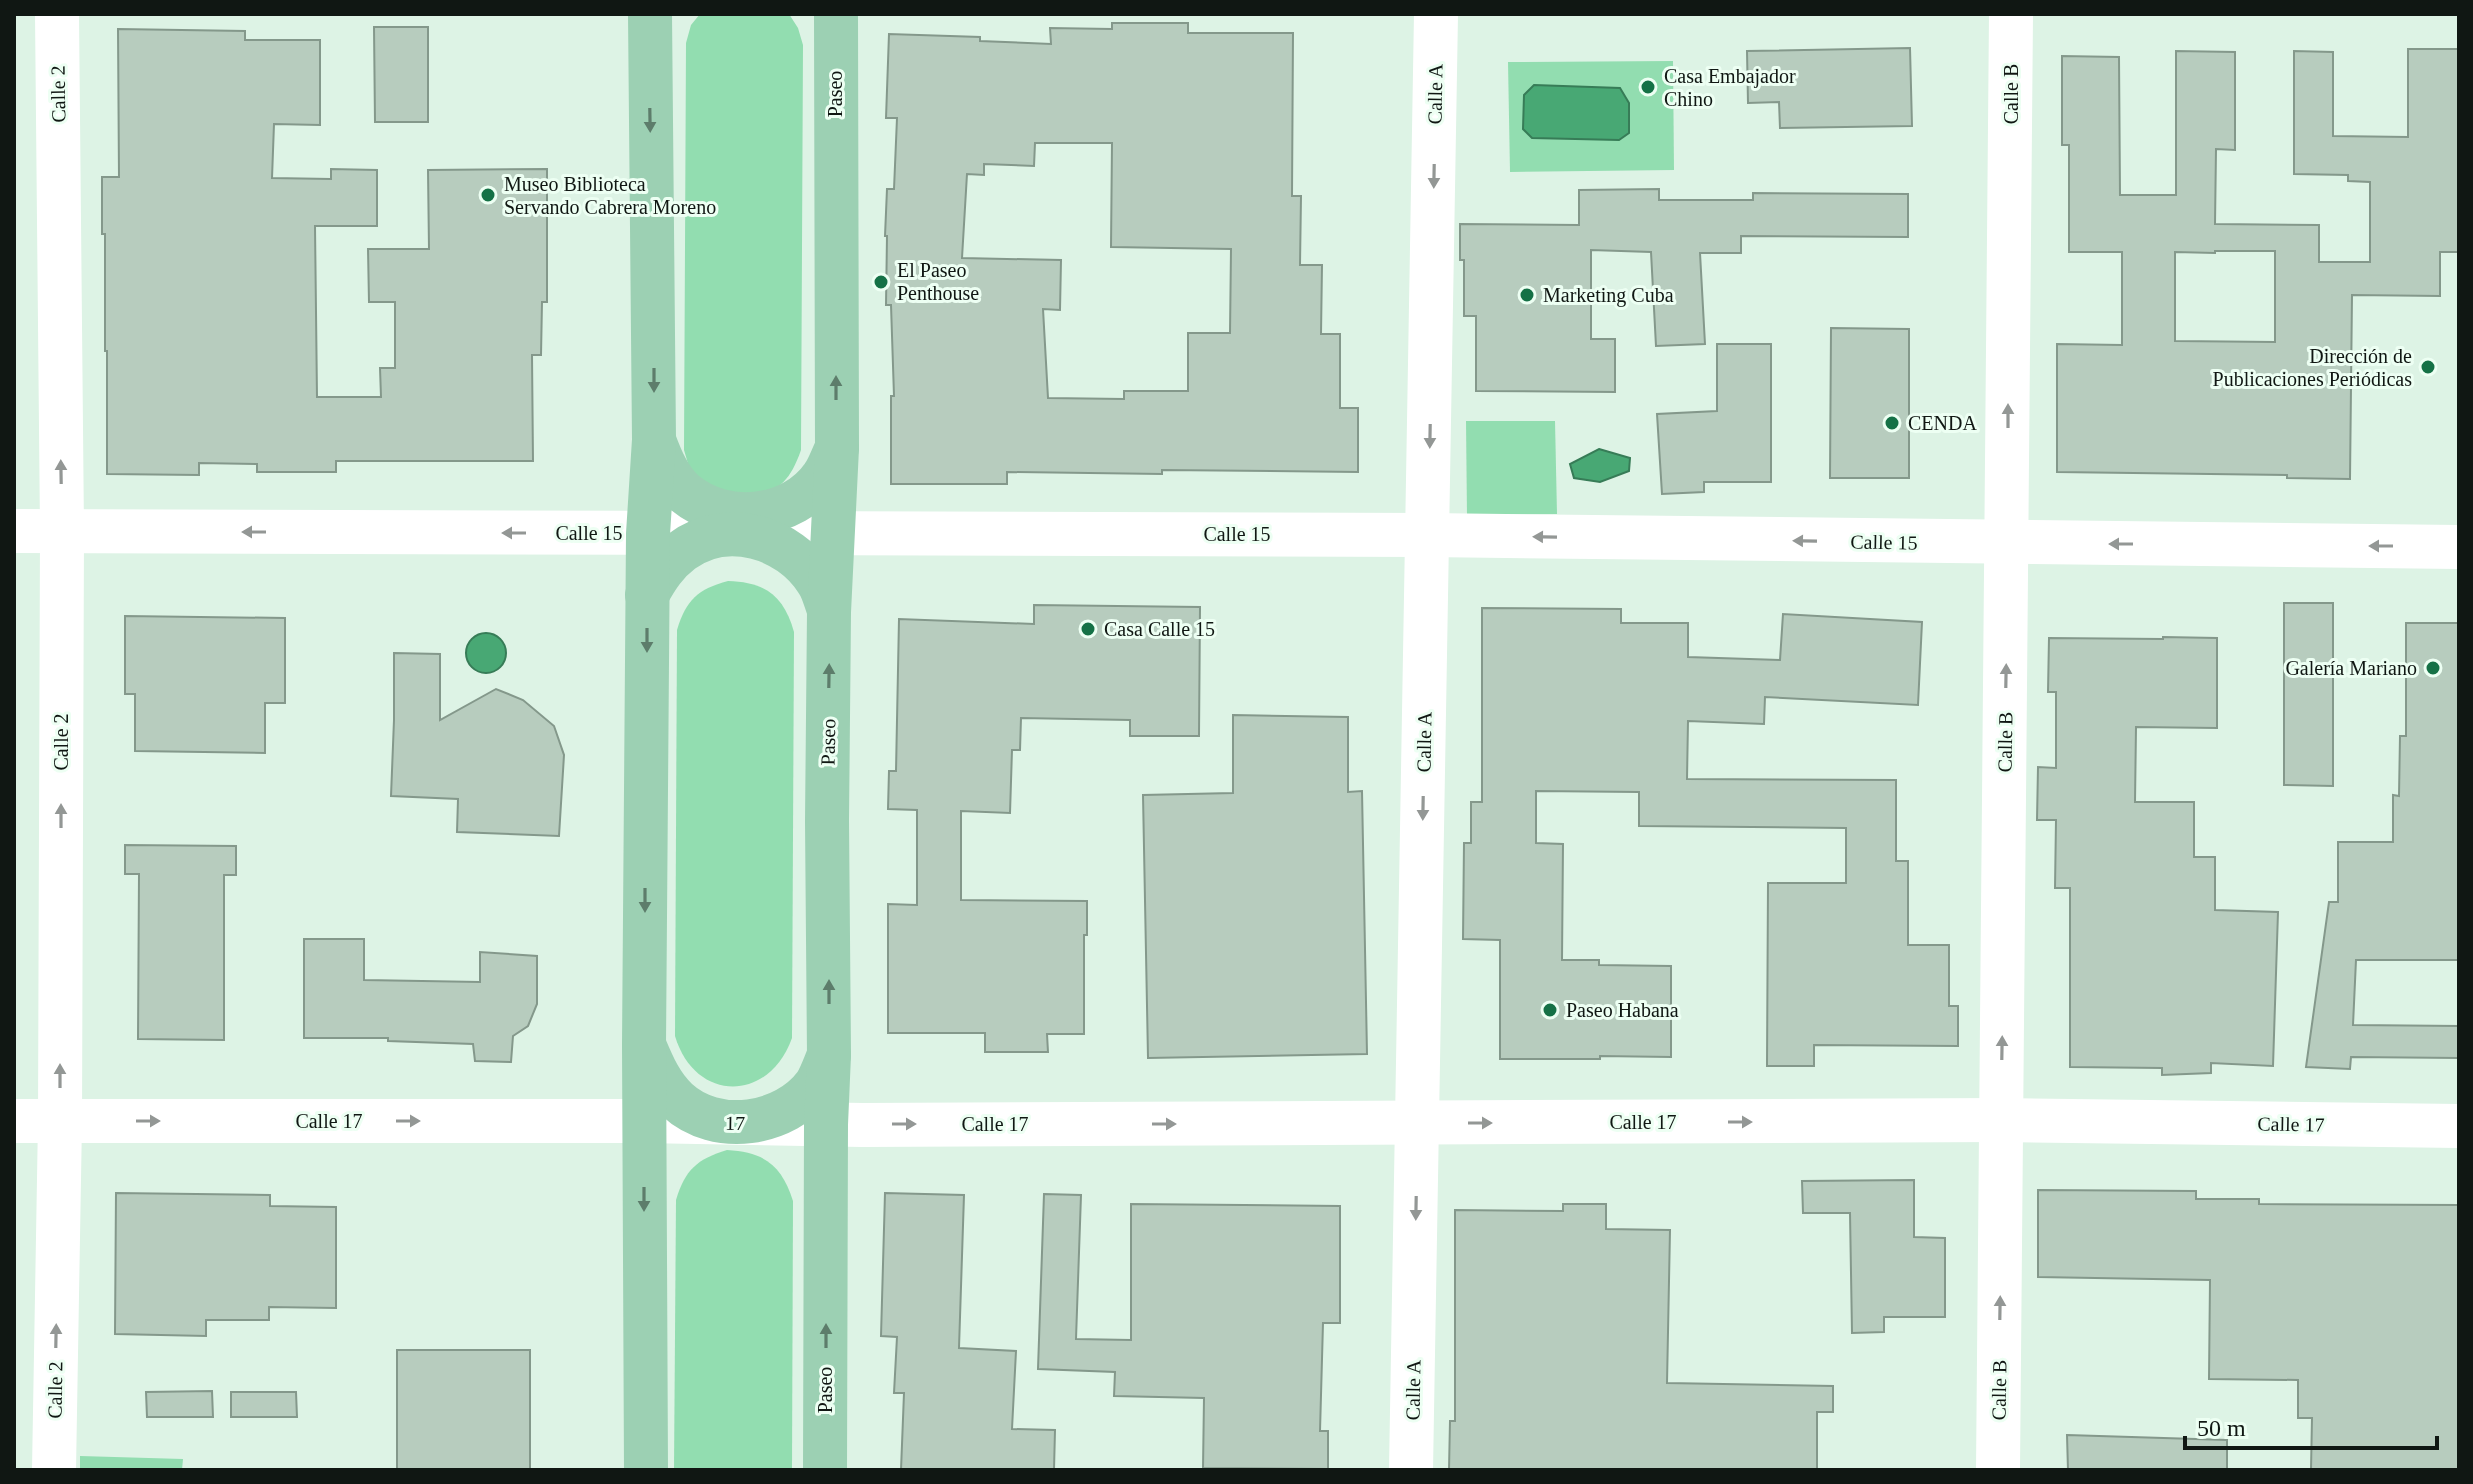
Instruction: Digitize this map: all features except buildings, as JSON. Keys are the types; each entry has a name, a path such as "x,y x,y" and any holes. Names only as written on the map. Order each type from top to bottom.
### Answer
{"main road":[{"path":"646,1470 643,1121 647,595 654,440 650,14"},
{"path":"649,71 653,40 667,14"},
{"path":"816,14 835,35"},
{"name":"Paseo","path":"825,1470 829,612 837,448 835,35"},
{"path":"654,440 665,469 685,493 712,508 737,515 773,511 802,498 823,476 837,448"},
{"path":"647,595 661,570 684,549 712,537 737,534 773,542 800,558 819,583 829,612"},
{"path":"644,1045 658,1077 678,1101 705,1116 736,1123 766,1119 794,1105 816,1083 829,1055"}],"street":[{"name":"Calle 2","path":"54,1470 60,1121 62,531 57,14"},
{"name":"Calle A","path":"1411,1470 1436,14"},
{"name":"Calle B","path":"1998,1470 2011,14"},
{"name":"Calle 15","path":"14,531 1427,535 2459,547"},
{"name":"Calle 17","path":"826,1124 2001,1120 2459,1126"},
{"name":"Calle 17","path":"14,1121 643,1121"},
{"name":"17","path":"643,1121 826,1124"}],"shaded area":[{"path":"700,14 789,14 798,28 803,45 801,450 786,479 768,491 758,493 715,493 689,467 684,450 686,43 691,25"},
{"path":"1673,61 1674,170 1510,172 1508,62"},
{"path":"1534,85 1620,88 1629,103 1629,133 1619,140 1532,138 1523,129 1524,95"},
{"path":"1466,421 1555,421 1557,514 1467,515"},
{"path":"1599,449 1630,458 1629,471 1600,482 1574,478 1570,464"},
{"path":"728,581 753,584 771,593 785,609 794,632 792,1038 781,1059 767,1075 750,1084 732,1086 715,1083 698,1074 685,1058 675,1036 677,630 695,597"},
{"path":"486,633 500,639 506,653 500,667 486,673 472,667 466,653 472,639"},
{"path":"727,1150 752,1154 770,1163 783,1179 793,1201 792,1470 674,1470 676,1200 694,1167 708,1157"},
{"path":"80,1456 183,1459 182,1470 80,1470"}],"place":[{"name":"Casa Embajador Chino","path":"1648,87"},
{"name":"Museo Biblioteca Servando Cabrera Moreno","path":"488,195"},
{"name":"El Paseo Penthouse","path":"881,282"},
{"name":"Marketing Cuba","path":"1527,295"},
{"name":"Dirección de Publicaciones Periódicas","path":"2428,367"},
{"name":"CENDA","path":"1892,423"},
{"name":"Casa Calle 15","path":"1088,629"},
{"name":"Galería Mariano","path":"2433,668"},
{"name":"Paseo Habana","path":"1550,1010"}]}
